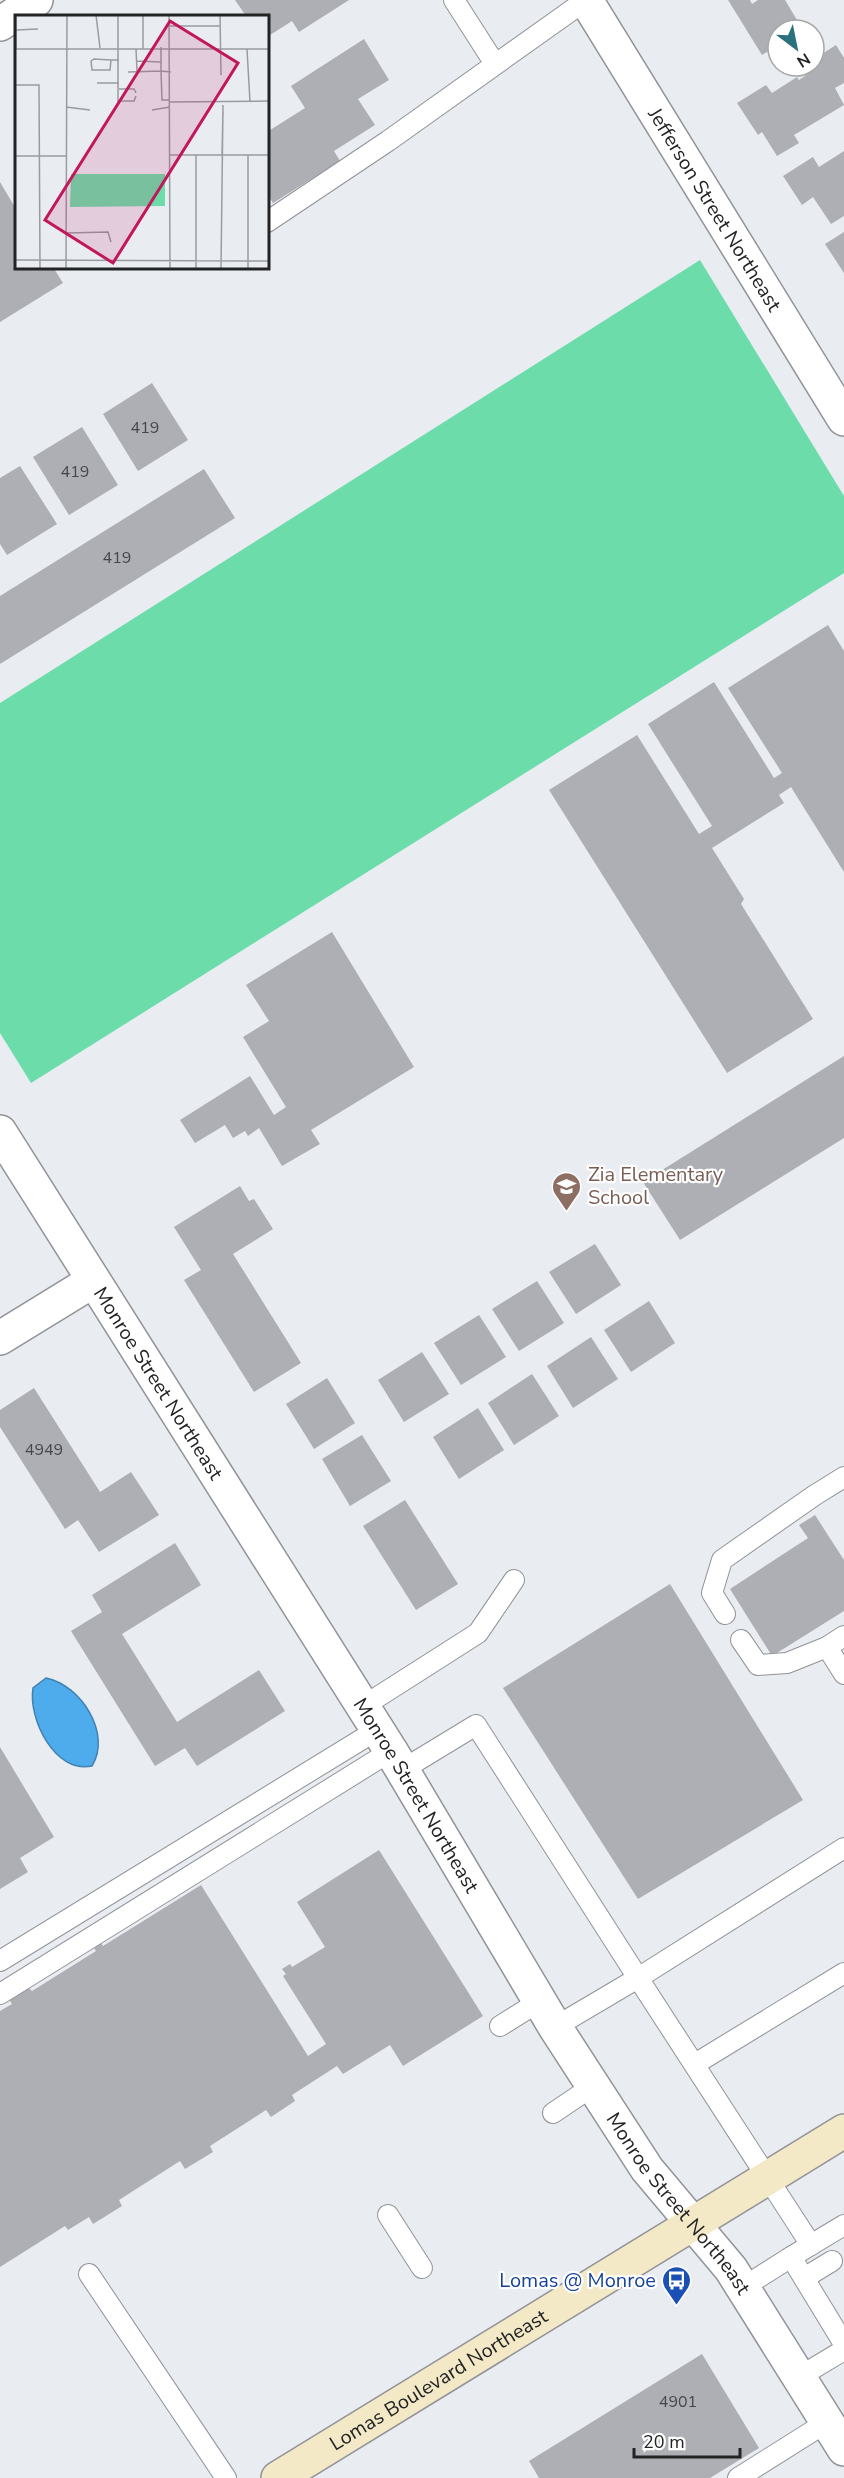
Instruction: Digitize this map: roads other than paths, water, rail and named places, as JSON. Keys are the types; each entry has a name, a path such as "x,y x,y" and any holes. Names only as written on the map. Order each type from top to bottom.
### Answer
{"main road":[{"name":"Lomas Boulevard Northeast","path":"278,2478 844,2130"}],"street":[{"path":"0,24 36,0"},
{"name":"Jefferson Street Northeast","path":"586,0 844,419"},
{"name":"Monroe Street Northeast","path":"0,1132 383,1740 593,2086 647,2169 730,2269 844,2450"},
{"path":"0,1338 93,1281"}],"lane":[{"path":"454,0 495,64"},
{"path":"268,221 388,141 586,0"},
{"path":"725,1614 712,1593 722,1560 815,1495 844,1478"},
{"path":"0,1994 383,1740 478,1634 514,1580"},
{"path":"741,1640 758,1665 788,1663 827,1647 844,1636"},
{"path":"827,1647 844,1674"},
{"path":"0,1961 383,1740 476,1725 811,2245"},
{"path":"500,2026 548,2014 638,1978 844,1848"},
{"path":"695,2064 844,1973"},
{"path":"553,2113 593,2086"},
{"path":"388,2215 422,2268"},
{"path":"742,2288 844,2225"},
{"path":"791,2257 844,2344"},
{"path":"804,2278 832,2261"},
{"path":"89,2274 226,2478"},
{"path":"798,2377 844,2350"},
{"path":"738,2478 827,2422"}],"water":[{"path":"46,1678 59,1682 71,1690 90,1713 98,1740 97,1753 92,1766 79,1766 66,1762 47,1742 35,1714 33,1701 33,1688"}],"place":[{"name":"Zia Elementary School","path":"567,1212"},
{"name":"Lomas @ Monroe","path":"677,2306"}]}
